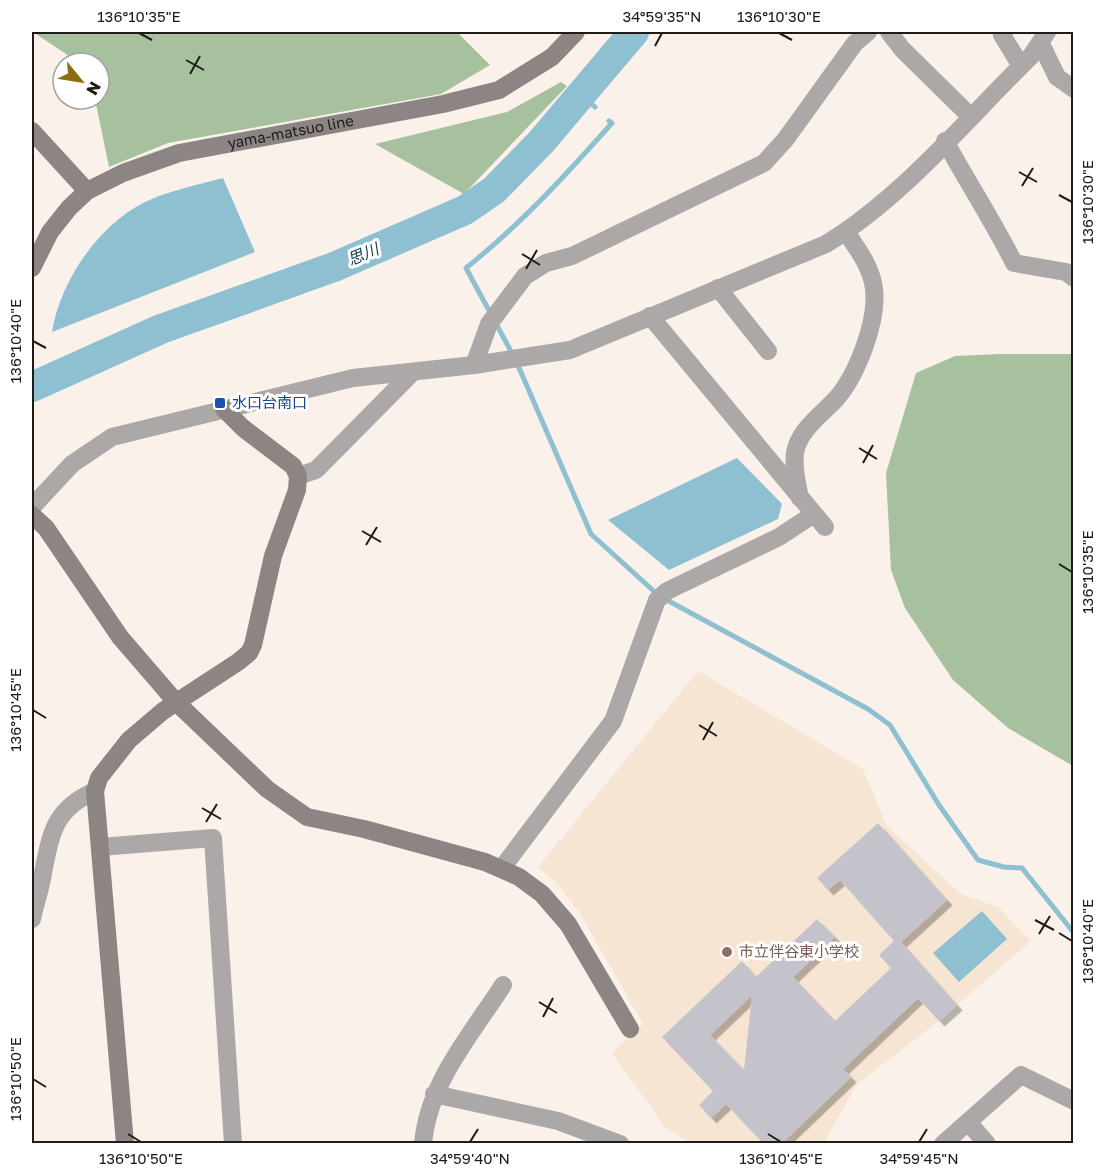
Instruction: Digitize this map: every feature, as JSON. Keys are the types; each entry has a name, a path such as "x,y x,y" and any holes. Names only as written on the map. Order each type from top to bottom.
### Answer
{"street":[{"name":"yama-matsuo line","path":"32,268 50,232 87,191 123,173 178,153 443,104 499,90 552,57 576,32"},
{"path":"474,365 495,318 525,276 546,263 572,256 764,163 785,140 855,44 868,32"},
{"path":"889,32 902,49 970,116"},
{"path":"1004,32 1002,35 1021,66"},
{"path":"32,507 72,464 112,437 353,378 474,365 570,350 826,244 863,221 893,194 1021,66 1044,38"},
{"path":"1044,38 1057,77 1074,89"},
{"path":"32,132 87,191"},
{"path":"945,141 970,187 992,217 1014,263 1066,272 1074,278"},
{"path":"800,498 795,474 795,451 808,427 854,375 873,315 874,288 863,259 846,232"},
{"path":"718,288 768,351"},
{"path":"502,868 613,721 662,595 779,537 819,521 650,316"},
{"path":"298,476 316,470 413,372"},
{"path":"124,1143 95,791 99,778 129,740 176,702 249,653 273,556 297,490 298,476 293,466 243,428 224,409"},
{"path":"32,515 46,528 120,637 176,702 267,789 307,817 364,829 502,868 531,885 561,914 580,942 630,1029"},
{"path":"32,919 44,873 46,849 55,827 78,798 95,791"},
{"path":"100,847 213,838 233,1143"},
{"path":"423,1143 424,1124 434,1094 503,985"},
{"path":"943,1143 1021,1075 1074,1101"},
{"path":"434,1094 558,1121 620,1143"},
{"path":"968,1122 987,1143"}],"shaded area":[{"name":"市立伴谷東小学校","path":"698,671 863,769 887,826 961,894 998,907 1031,941 939,1021 857,1084 824,1143 690,1143 665,1127 612,1053 643,1024 579,912 556,882 538,867"}],"green space":[{"path":"33,32 457,32 490,65 441,94 168,143 109,167 97,111 111,111 111,51 62,51"},
{"path":"561,82 567,86 464,194 375,144 507,112"},
{"path":"1073,354 1073,766 1008,728 953,680 905,608 891,570 886,473 916,373 955,356"}],"water":[{"path":"223,178 255,252 52,332 56,313 72,276 83,258 110,226 126,213 152,199"},
{"path":"737,458 782,504 778,519 669,570 608,520"},
{"path":"982,911 1007,939 959,982 933,953"}],"building":[{"path":"878,823 947,900 901,942 957,1005 939,1021 918,998 843,1069 851,1077 782,1143 763,1143 726,1104 711,1118 699,1105 713,1091 662,1037 742,961 756,977 817,919 835,937 793,977 835,1021 891,968 879,955 894,941 840,880 828,890 817,878","holes":["752,995 744,1070 710,1035"]}],"waterway":[{"name":"思川","path":"32,387 161,329 334,267 465,210 494,190 541,142 634,32"},
{"path":"581,95 595,107"},
{"path":"513,355 466,268 542,199 612,123 609,121"},
{"path":"517,363 591,534 657,594"},
{"path":"665,599 868,709 890,725 939,805 978,860 1004,867 1022,868 1074,933"}],"place":[{"name":"水口台南口","path":"220,403"},
{"name":"市立伴谷東小学校","path":"727,952"}]}
